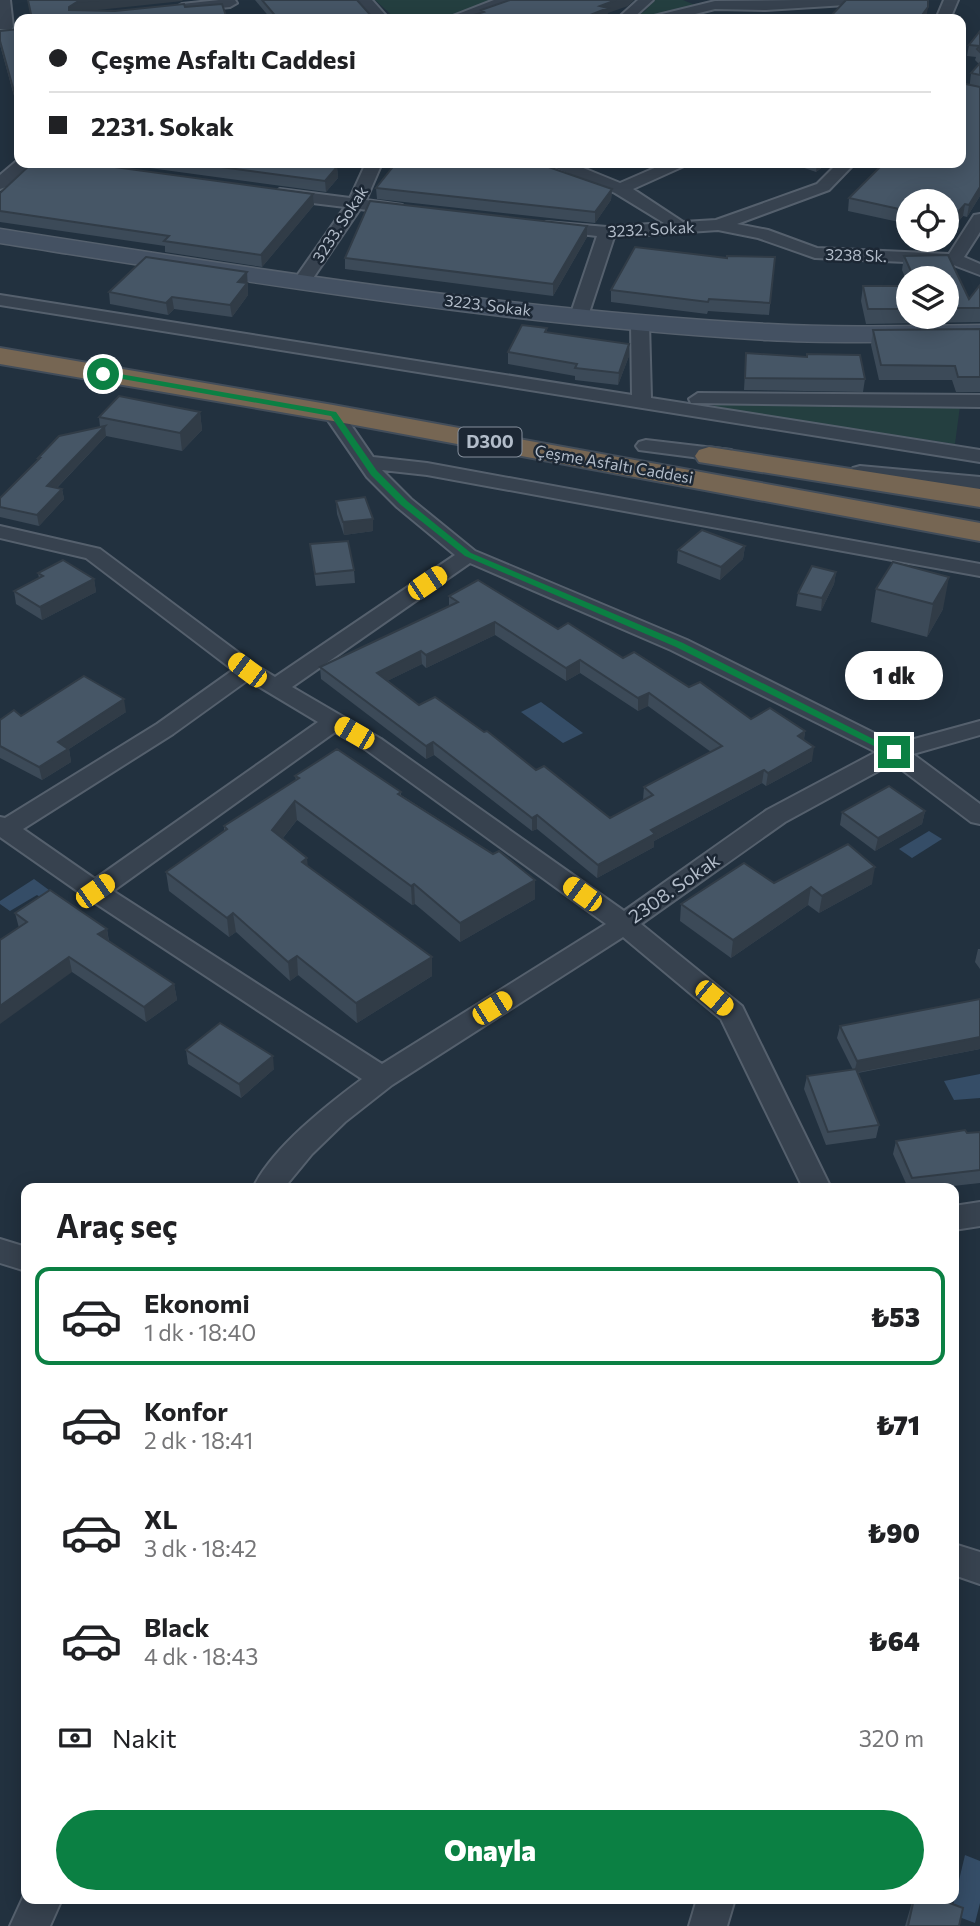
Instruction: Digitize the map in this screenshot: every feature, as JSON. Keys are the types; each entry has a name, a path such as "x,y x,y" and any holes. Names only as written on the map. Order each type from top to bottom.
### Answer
{"highway":[{"name":"Çeşme Asfaltı Caddesi","path":"0,335 646,446 980,498"},
{"name":"Çeşme Asfaltı Caddesi","path":"0,356 980,532"}],"street":[{"path":"4,0 9,26"},
{"path":"364,0 377,14"},
{"path":"466,14 506,0"},
{"path":"630,14 646,0"},
{"path":"696,0 715,5"},
{"path":"679,14 715,5 862,0"},
{"path":"807,14 810,3"},
{"path":"161,10 231,5"},
{"path":"0,184 14,163"},
{"name":"3233. Sokak","path":"300,283 356,204 372,168"},
{"path":"570,168 623,188 650,204 679,227"},
{"path":"623,188 667,168"},
{"name":"3232. Sokak","path":"541,225 607,232 718,225 823,187 842,168"},
{"path":"263,191 422,212"},
{"path":"954,259 980,219"},
{"name":"3238 Sk.","path":"718,225 762,234 815,253 954,259 980,270"},
{"path":"579,316 607,232"},
{"name":"3223. Sokak","path":"0,236 300,283 640,323 771,332 980,333"},
{"path":"0,300 980,456"},
{"path":"640,323 643,401"},
{"path":"643,401 980,401"},
{"path":"333,414 366,462 404,503 468,555 679,645 894,752 980,816"},
{"path":"646,446 948,482 980,483"},
{"path":"366,462 427,469 980,570"},
{"path":"0,532 93,553 247,670 373,744 624,924 732,1013 815,1183"},
{"path":"276,687 468,555"},
{"path":"247,670 165,729 2,827 95,891 382,1078 335,1114 302,1146 271,1183"},
{"path":"95,891 335,722"},
{"name":"2308. Sokak","path":"382,1078 624,924 776,816 894,752 980,728"},
{"path":"959,1217 980,1214"},
{"path":"0,1251 21,1257"},
{"path":"959,1562 980,1568"},
{"path":"29,1926 40,1904"},
{"path":"708,1926 715,1904"}],"green space":[{"path":"375,0 499,0 455,14 390,14"},
{"path":"654,0 683,0 702,8 672,14 640,14"},
{"path":"713,404 960,406 955,444 718,409"}],"water":[{"path":"541,702 583,733 563,743 521,712"},
{"path":"929,831 942,839 912,858 899,849"},
{"path":"34,879 53,893 43,899 37,895 10,911 0,904 0,901"},
{"path":"980,1074 980,1098 954,1100 944,1081"},
{"path":"965,1855 980,1861 980,1903 975,1923 951,1914 953,1904 959,1904 959,1880"}],"building":[{"path":"28,0 99,0 77,2 69,7 69,10 115,11 184,4 185,7 222,4 225,14 31,14"},
{"path":"262,0 357,0 370,14 274,14"},
{"path":"510,0 616,0 600,6 608,8 593,14 477,14 484,12 481,10"},
{"path":"846,0 928,0 928,7 923,14 833,14"},
{"path":"14,30 14,92 0,41 0,31"},
{"path":"980,31 980,46 969,45"},
{"path":"980,63 980,75 971,73"},
{"path":"966,84 980,87 980,187 969,205 965,204 959,211 959,189 896,189 896,208 849,198 879,168 966,168"},
{"path":"27,168 122,168 313,194 261,255 164,241 169,236 0,211 0,193"},
{"path":"229,168 336,168 325,181"},
{"path":"392,168 551,168 612,189 595,212 376,188"},
{"path":"370,201 587,226 553,284 345,258"},
{"path":"635,247 727,258 775,257 770,303 709,299 708,302 611,290"},
{"path":"948,255 953,266 909,266 904,256"},
{"path":"146,257 247,272 238,282 247,283 230,305 172,297 166,303 109,292"},
{"path":"959,278 969,299 980,285 980,308 959,308"},
{"path":"863,286 896,286 896,309 868,309"},
{"path":"522,325 547,328 545,332 629,344 619,373 575,368 577,364 508,352"},
{"path":"980,329 980,377 958,377 955,366 881,365 873,330"},
{"path":"746,353 807,357 807,354 860,355 865,379 745,378"},
{"path":"119,396 200,412 180,433 99,417"},
{"path":"105,426 47,486 62,489 37,515 0,507 0,498 59,436"},
{"path":"365,497 373,519 343,522 336,501"},
{"path":"702,530 745,546 721,567 678,550"},
{"path":"348,541 354,570 315,574 310,544"},
{"path":"63,560 94,579 40,607 14,591 43,576 38,573"},
{"path":"893,562 949,577 933,604 876,589"},
{"path":"812,566 836,572 822,598 798,593"},
{"path":"478,580 558,629 568,623 623,658 634,652 689,687 700,682 751,719 770,708 805,731 798,736 814,747 768,773 764,770 651,830 655,834 598,865 537,815 532,818 433,742 426,746 320,667 458,602 449,596","holes":["495,622 566,668 580,660 638,698 649,693 722,746 644,787 653,795 610,818 544,766 536,770 487,731 484,732 435,697 419,705 377,673 421,651 426,655"]},
{"path":"84,676 124,699 58,742 68,749 39,767 0,746 0,720 14,710 21,716"},
{"path":"337,749 401,792 398,794 493,854 499,851 535,880 460,923 414,884 411,886 295,801 272,830 307,858 302,862 432,957 356,1003 297,956 288,962 233,913 227,918 166,872 227,829 224,826 299,778 295,776"},
{"path":"889,786 925,811 878,838 842,812"},
{"path":"848,844 875,867 822,896 811,887 733,940 681,904 744,863 774,883"},
{"path":"50,890 107,929 98,934 174,984 144,1007 69,957 0,1006 0,940 27,922 15,913"},
{"path":"980,999 980,1037 857,1061 840,1026"},
{"path":"220,1023 273,1056 239,1084 186,1050"},
{"path":"856,1069 879,1125 828,1132 807,1076"},
{"path":"965,1130 967,1133 980,1132 980,1170 912,1178 896,1141"},
{"path":"913,1904 952,1904 963,1908 959,1926 908,1926"}],"route":[{"path":"103,374 333,414 374,473 404,503 468,555 679,645 894,752"}]}
